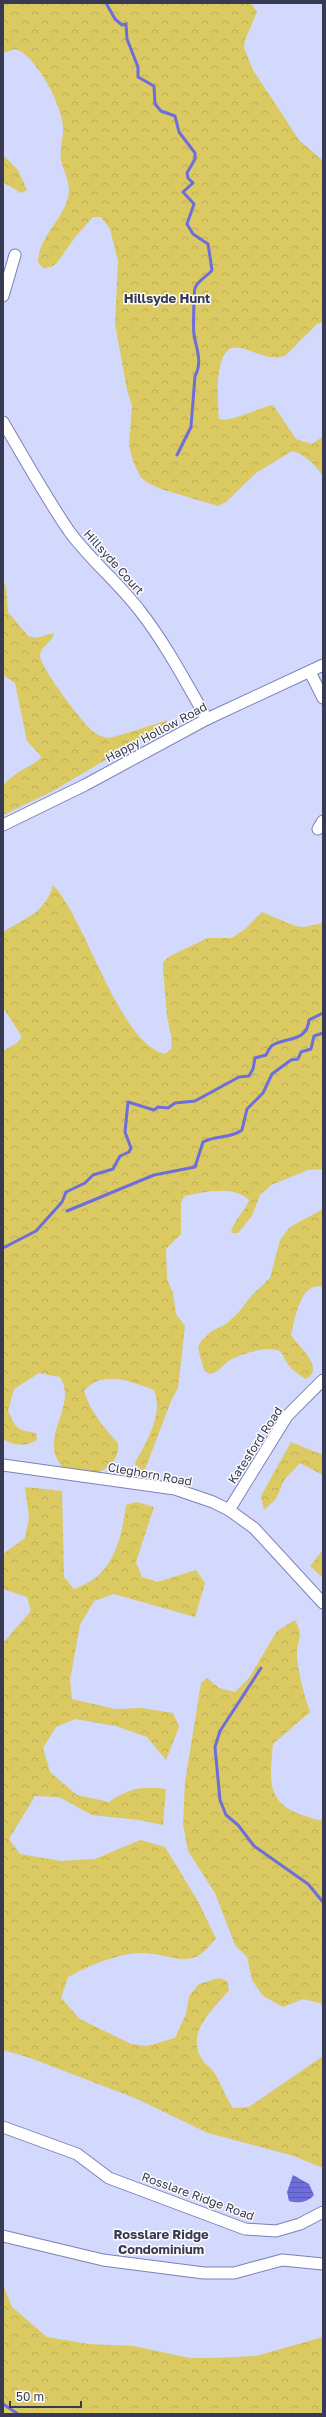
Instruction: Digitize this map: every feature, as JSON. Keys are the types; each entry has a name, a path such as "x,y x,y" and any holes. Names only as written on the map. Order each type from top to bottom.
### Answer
{"street":[{"path":"3,296 15,254"},
{"name":"Hillsyde Court","path":"3,422 51,504 70,532 88,555 140,611 170,656 207,719"},
{"name":"Happy Hollow Road","path":"3,825 85,785 207,719 323,665"},
{"path":"310,672 323,698"},
{"name":"Katesford Road","path":"229,1510 287,1416 323,1380"},
{"name":"Cleghorn Road","path":"3,1465 175,1489 197,1496 229,1510 271,1545 323,1603"},
{"name":"Rosslare Ridge Road","path":"3,2127 77,2154 109,2178 246,2229 276,2231 300,2224 323,2212"},
{"path":"3,2236 104,2260 204,2273 234,2272 282,2260 323,2264"}],"green space":[{"path":"3,3 251,3 257,12 245,40 244,48 253,70 299,140 323,161 323,322 317,324 285,356 273,357 246,349 231,348 225,354 221,363 218,388 219,419 230,419 273,405 296,439 311,444 323,437 323,476 309,460 297,452 292,451 256,473 226,502 218,506 161,489 146,482 140,476 133,461 129,445 132,406 127,390 115,324 118,261 110,229 101,217 93,217 76,236 57,263 51,267 43,268 38,262 39,253 43,243 64,209 69,190 61,160 63,135 62,118 53,94 39,70 31,60 23,53 15,49 3,53"},
{"path":"3,155 18,170 27,190 21,193 3,182"},
{"path":"3,581 6,587 8,612 28,636 36,638 54,633 41,652 40,655 42,661 63,695 81,719 94,732 108,738 167,720 165,728 136,742 51,792 3,815 3,786 12,777 42,757 27,741 15,683 3,675"},
{"path":"53,885 66,902 118,1006 133,1028 148,1045 165,1054 171,1049 172,1041 167,1016 163,962 170,956 208,938 232,938 245,929 262,912 295,926 304,927 323,923 323,1169 308,1170 271,1185 260,1195 252,1216 238,1233 231,1233 232,1228 249,1200 242,1195 235,1192 218,1191 185,1196 181,1202 181,1234 166,1249 167,1279 173,1293 176,1314 185,1326 178,1388 171,1401 144,1472 137,1471 135,1463 152,1428 157,1409 157,1399 154,1390 127,1381 118,1379 99,1380 91,1384 84,1391 86,1398 94,1412 118,1443 117,1455 111,1464 102,1471 80,1475 70,1472 61,1465 55,1454 55,1434 64,1405 65,1396 64,1386 60,1377 39,1373 14,1389 8,1411 15,1425 21,1430 36,1433 37,1440 29,1444 20,1445 3,1439 3,1051 17,1043 22,1037 3,1007 3,932 27,918 40,908 50,894"},
{"path":"323,1209 323,1287 315,1286 309,1289 304,1295 297,1311 291,1335 309,1357 313,1369 311,1374 306,1379 289,1366 281,1352 270,1349 263,1349 234,1358 227,1362 219,1370 210,1374 204,1370 198,1348 201,1341 212,1331 226,1324 238,1313 253,1294 270,1278 280,1240 290,1227"},
{"path":"291,1442 323,1455 323,1475 300,1463 284,1480 276,1499 264,1510 261,1496"},
{"path":"25,1487 62,1491 64,1577 74,1589 98,1576 106,1566 113,1556 118,1544 126,1505 137,1502 154,1507 136,1562 142,1577 157,1582 196,1570 205,1583 195,1617 114,1594 94,1601 80,1625 70,1680 72,1699 115,1709 141,1708 173,1713 179,1727 166,1760 147,1737 116,1726 75,1719 56,1727 43,1748 50,1772 77,1795 109,1802 136,1789 166,1789 163,1825 139,1820 92,1815 59,1797 35,1796 9,1839 20,1854 61,1861 95,1859 140,1840 165,1847 199,1903 216,1939 201,1954 192,1958 178,1959 151,1953 144,1953 124,1955 104,1960 68,1977 61,1998 80,2019 131,2044 147,2046 175,2038 186,2014 189,1996 199,1984 219,1978 227,1981 229,1990 208,2014 198,2032 198,2051 203,2061 214,2072 233,2108 249,2107 323,2056 323,2168 294,2156 208,2133 135,2098 30,2058 3,2050 3,1643 31,1611 27,1597 3,1589 3,1554 25,1538 29,1518"},
{"path":"323,1550 323,1578 310,1566"},
{"path":"295,1620 300,1635 297,1651 299,1672 310,1712 273,1744 271,1778 272,1787 281,1803 290,1810 302,1815 323,1820 323,2004 303,1999 283,2007 263,1996 252,1980 247,1957 235,1945 215,1893 188,1851 183,1824 185,1782 201,1683 207,1678 219,1688 235,1692 249,1678 277,1631"},
{"path":"3,2285 12,2307 47,2337 88,2344 133,2346 190,2358 211,2358 256,2356 323,2337 323,2414 3,2414"}],"shaded area":[{"path":"293,2175 309,2184 314,2195 312,2197 303,2202 289,2201 287,2192"}],"waterway":[{"path":"106,3 115,19 122,25 126,24 127,39 138,67 138,77 154,86 155,104 161,111 175,116 179,132 195,153 195,159 187,173 188,178 193,183 183,192 194,204 187,224 193,234 208,244 212,270 198,283 195,288 194,331 199,360 195,376 191,427 177,455"},
{"path":"3,1248 36,1231 62,1202 66,1192 85,1183 93,1175 113,1169 120,1156 129,1152 131,1148 125,1132 128,1102 154,1110 158,1107 168,1108 175,1103 195,1101 239,1077 249,1076 253,1069 255,1058 266,1055 273,1045 296,1038 304,1032 309,1020 323,1013"},
{"path":"67,1211 154,1175 195,1167 203,1142 213,1138 233,1135 242,1130 247,1109 263,1093 272,1074 291,1060 298,1059 301,1052 311,1049 314,1036 323,1033"},
{"path":"261,1668 220,1731 215,1747 220,1800 226,1815 238,1825 254,1846 308,1884 323,1902"},
{"path":"3,2404 18,2414"}],"district":[{"name":"Hillsyde Hunt","path":"167,298"},
{"name":"Rosslare Ridge Condominium","path":"161,2242"}]}
